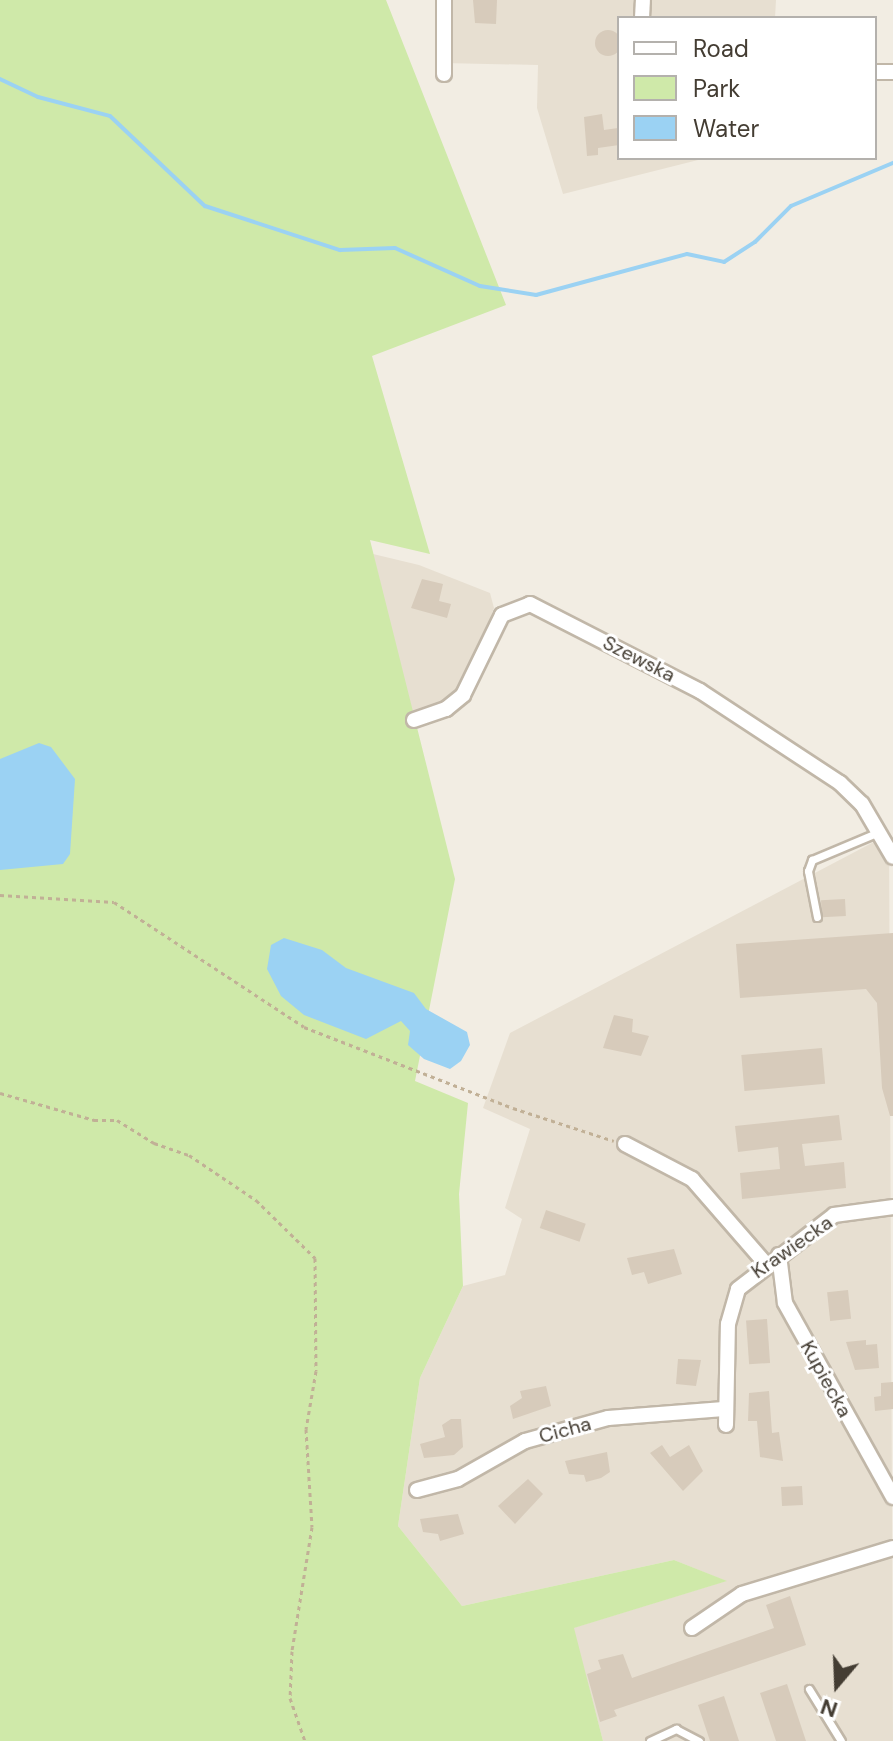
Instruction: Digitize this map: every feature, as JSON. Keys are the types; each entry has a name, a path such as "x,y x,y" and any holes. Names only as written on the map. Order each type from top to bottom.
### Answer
{"street":[{"path":"444,0 444,74"},
{"name":"Szewska","path":"414,720 446,709 463,695 502,615 530,604 722,706 840,783 862,804 893,857"},
{"path":"625,1144 692,1179 766,1264"},
{"name":"Krawiecka","path":"726,1425 724,1409 733,1297 766,1264 834,1215 893,1207"},
{"name":"Kupiecka","path":"779,1255 785,1303 893,1497"},
{"name":"Cicha","path":"417,1490 458,1479 525,1441 608,1418 724,1409"},
{"path":"692,1628 742,1594 893,1548"}],"lane":[{"path":"817,917 808,871 812,860 879,832"},
{"path":"809,1689 841,1741"},
{"path":"650,1741 676,1729 699,1741"}],"path":[{"path":"0,895 114,902 304,1027 513,1108 625,1144"},
{"path":"0,1093 94,1120 117,1120 154,1143 189,1155 278,1220 319,1266 316,1371 306,1429 314,1490 312,1527 292,1651 290,1698 305,1741"}],"shaded area":[{"path":"443,0 776,0 775,16 617,16 617,160 698,160 563,194 537,108 538,65 443,63"},
{"path":"373,554 419,565 490,593 494,608 469,675 444,701 411,714"},
{"path":"889,834 893,1741 603,1741 573,1628 726,1581 674,1560 462,1606 398,1526 420,1378 463,1286 505,1275 522,1219 505,1208 530,1129 483,1108 510,1033"}],"green space":[{"path":"0,0 386,0 506,305 372,356 430,554 370,540 455,879 415,1081 468,1103 459,1194 463,1286 420,1378 398,1526 462,1606 674,1560 727,1581 574,1628 603,1741 0,1741"}],"water":[{"path":"39,743 51,747 75,779 70,854 63,864 0,870 0,759"},
{"path":"284,938 322,950 346,968 414,993 426,1009 467,1032 470,1045 461,1061 450,1069 424,1059 408,1045 410,1031 401,1021 366,1039 304,1015 281,996 267,969 271,945"}],"building":[{"path":"473,0 497,0 496,24 475,23"},
{"path":"603,31 617,34 617,52 603,55 596,48 596,38"},
{"path":"602,114 604,130 617,128 617,145 598,148 598,155 587,156 584,117"},
{"path":"422,579 443,584 439,601 451,604 447,618 411,608"},
{"path":"845,899 846,916 822,917 821,900"},
{"path":"893,933 893,1116 890,1116 882,1088 877,1003 866,989 740,998 736,944"},
{"path":"614,1015 633,1019 632,1032 649,1036 641,1056 603,1048"},
{"path":"822,1048 825,1084 744,1091 741,1055"},
{"path":"839,1115 842,1140 802,1144 805,1166 844,1162 846,1188 742,1199 740,1173 780,1169 778,1147 738,1152 735,1126"},
{"path":"546,1210 586,1224 580,1242 540,1228"},
{"path":"674,1249 682,1274 648,1284 644,1272 632,1275 627,1258"},
{"path":"848,1290 851,1319 830,1321 827,1292"},
{"path":"767,1319 770,1363 749,1364 746,1320"},
{"path":"866,1340 866,1345 877,1344 879,1368 855,1370 846,1342"},
{"path":"678,1359 701,1360 696,1386 676,1384"},
{"path":"893,1382 893,1409 875,1411 874,1397 881,1396 881,1383"},
{"path":"546,1386 551,1406 513,1419 510,1406 522,1398 520,1391"},
{"path":"769,1391 772,1433 779,1432 783,1461 760,1457 757,1421 748,1421 749,1393"},
{"path":"451,1419 461,1419 463,1447 454,1455 424,1458 420,1444 445,1437 442,1425"},
{"path":"662,1445 670,1457 689,1445 703,1471 683,1491 650,1453"},
{"path":"607,1452 610,1472 601,1478 586,1482 584,1475 569,1474 565,1461"},
{"path":"528,1479 543,1494 515,1524 498,1506"},
{"path":"802,1486 803,1505 782,1506 781,1487"},
{"path":"458,1514 464,1534 440,1541 438,1534 423,1532 420,1519"},
{"path":"790,1596 806,1645 614,1710 617,1716 600,1722 587,1674 601,1669 598,1660 623,1654 632,1678 774,1628 766,1605"},
{"path":"787,1684 806,1741 776,1741 760,1693"},
{"path":"724,1696 739,1741 710,1741 698,1705"}],"waterway":[{"path":"0,79 38,97 110,116 205,206 340,250 395,248 480,286 536,295 687,254 724,262 755,242 791,206 893,163"}]}
